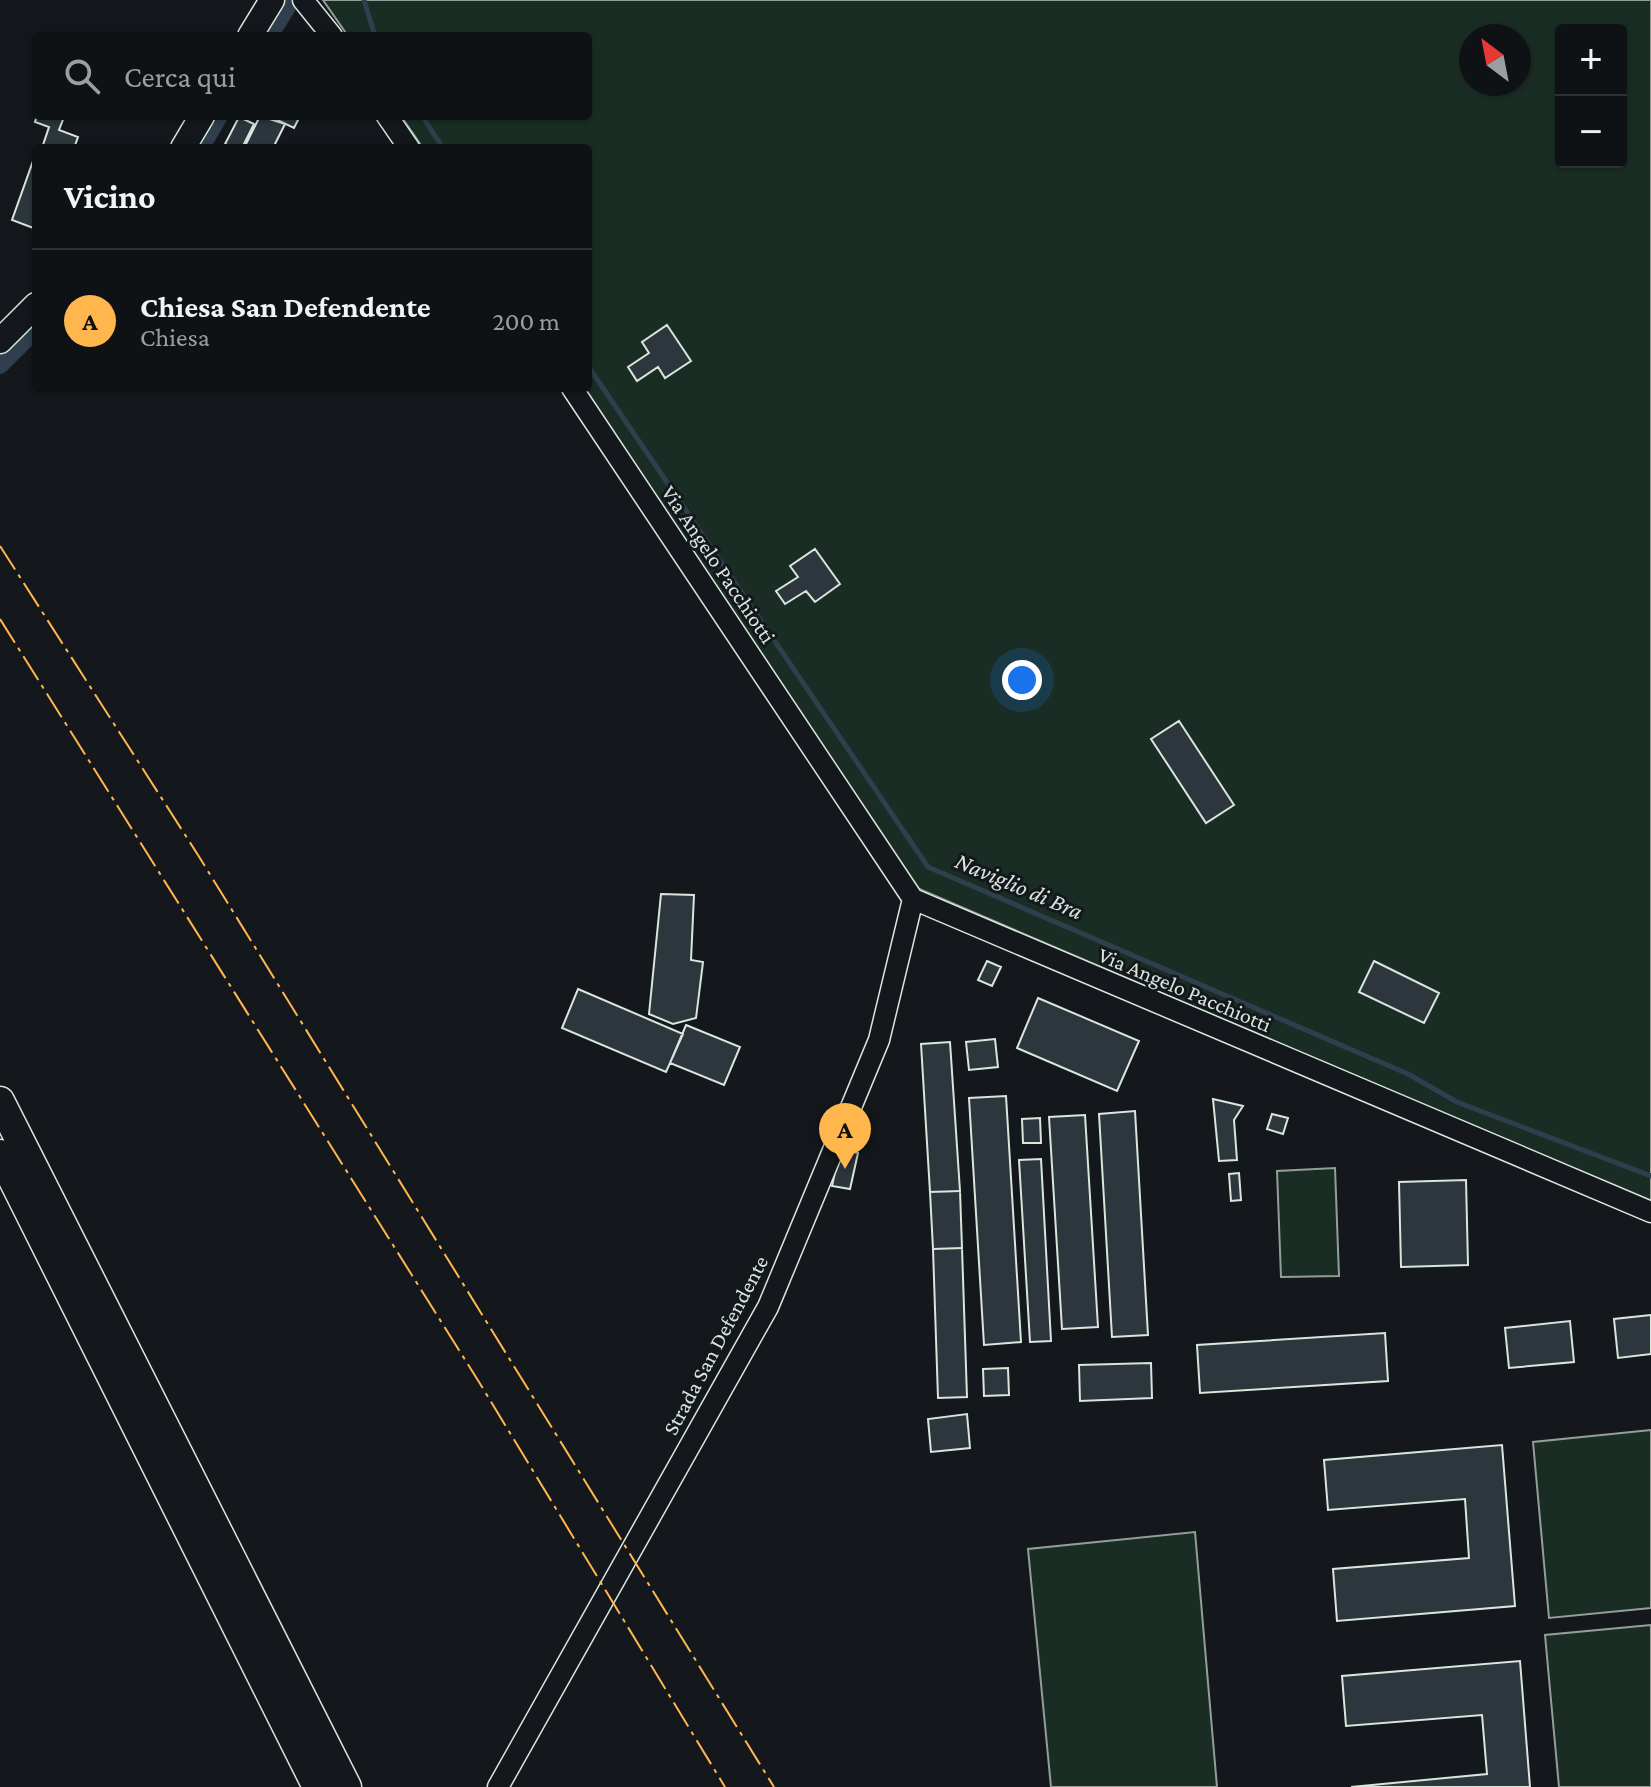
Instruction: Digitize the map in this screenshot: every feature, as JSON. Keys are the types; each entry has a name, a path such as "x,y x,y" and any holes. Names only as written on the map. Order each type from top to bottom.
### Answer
{"highway":[{"path":"0,1101 347,1787"},
{"path":"0,1154 317,1787"}],"main road":[{"path":"252,32 272,0"},
{"path":"185,144 200,120"},
{"path":"0,341 32,309"}],"street":[{"path":"303,0 329,32"},
{"path":"390,120 406,144"},
{"name":"Via Angelo Pacchiotti","path":"575,392 913,899 1651,1212"},
{"name":"Strada San Defendente","path":"498,1787 768,1307 874,1052 913,899"}],"green space":[{"path":"323,0 1651,0 1651,1203 917,888 586,392 592,392 592,144 420,144 404,120 592,120 592,32 345,32"},
{"path":"1335,1168 1339,1276 1281,1277 1277,1171"},
{"path":"1651,1430 1651,1608 1549,1618 1533,1442"},
{"path":"1195,1532 1217,1787 1051,1787 1028,1549"},
{"path":"1651,1625 1651,1787 1559,1787 1545,1635"}],"building":[{"path":"63,120 59,130 78,137 75,144 43,144 49,127 35,122"},
{"path":"237,120 254,124 244,144 225,144"},
{"path":"258,120 285,124 275,144 246,144"},
{"path":"277,120 298,120 294,128"},
{"path":"32,164 32,228 12,220"},
{"path":"667,325 691,361 665,378 658,367 637,381 628,367 649,353 642,342"},
{"path":"815,549 840,584 815,602 806,591 785,604 776,591 798,577 790,566"},
{"path":"1179,721 1234,805 1206,823 1151,739"},
{"path":"661,894 694,895 691,960 703,962 696,1018 673,1024 649,1014"},
{"path":"987,961 1001,967 992,986 978,980"},
{"path":"1374,961 1439,993 1424,1023 1359,992"},
{"path":"578,989 683,1034 666,1072 562,1028"},
{"path":"1038,998 1139,1041 1117,1091 1017,1048"},
{"path":"686,1025 740,1047 724,1085 670,1063"},
{"path":"995,1039 998,1067 969,1070 966,1042"},
{"path":"950,1042 960,1191 930,1192 921,1044"},
{"path":"1006,1096 1021,1342 984,1345 969,1098"},
{"path":"1213,1099 1243,1106 1234,1120 1237,1160 1219,1161"},
{"path":"1135,1111 1148,1335 1112,1337 1099,1114"},
{"path":"1272,1114 1288,1118 1283,1134 1267,1129"},
{"path":"1085,1115 1098,1327 1062,1329 1049,1117"},
{"path":"1040,1118 1041,1143 1023,1143 1022,1119"},
{"path":"840,1149 858,1153 850,1189 832,1186"},
{"path":"1041,1159 1051,1341 1030,1342 1019,1160"},
{"path":"1239,1173 1241,1200 1231,1201 1229,1174"},
{"path":"1466,1180 1468,1265 1401,1267 1399,1182"},
{"path":"960,1191 962,1248 933,1249 930,1192"},
{"path":"962,1248 967,1397 938,1398 933,1249"},
{"path":"1651,1315 1651,1354 1618,1358 1614,1319"},
{"path":"1570,1321 1574,1362 1509,1368 1505,1328"},
{"path":"1385,1333 1388,1381 1200,1393 1197,1345"},
{"path":"1151,1363 1152,1398 1080,1401 1079,1365"},
{"path":"1008,1368 1009,1395 984,1396 983,1369"},
{"path":"967,1414 970,1448 931,1452 928,1419"},
{"path":"1502,1445 1515,1606 1337,1621 1333,1569 1469,1558 1465,1499 1328,1510 1324,1460"},
{"path":"1520,1661 1530,1787 1351,1787 1487,1774 1482,1715 1346,1726 1342,1676"}],"waterway":[{"path":"271,32 291,0"},
{"name":"Naviglio di Bra","path":"364,0 374,32"},
{"path":"202,144 217,120"},
{"name":"Naviglio di Bra","path":"425,120 440,144"},
{"path":"0,365 32,333"},
{"name":"Naviglio di Bra","path":"592,372 928,867 1408,1074 1457,1102 1651,1176"}],"power":[{"path":"0,546 198,855 774,1787"},
{"path":"0,619 479,1382 725,1787"}],"place":[{"name":"Chiesa San Defendente","path":"845,1169"}]}
